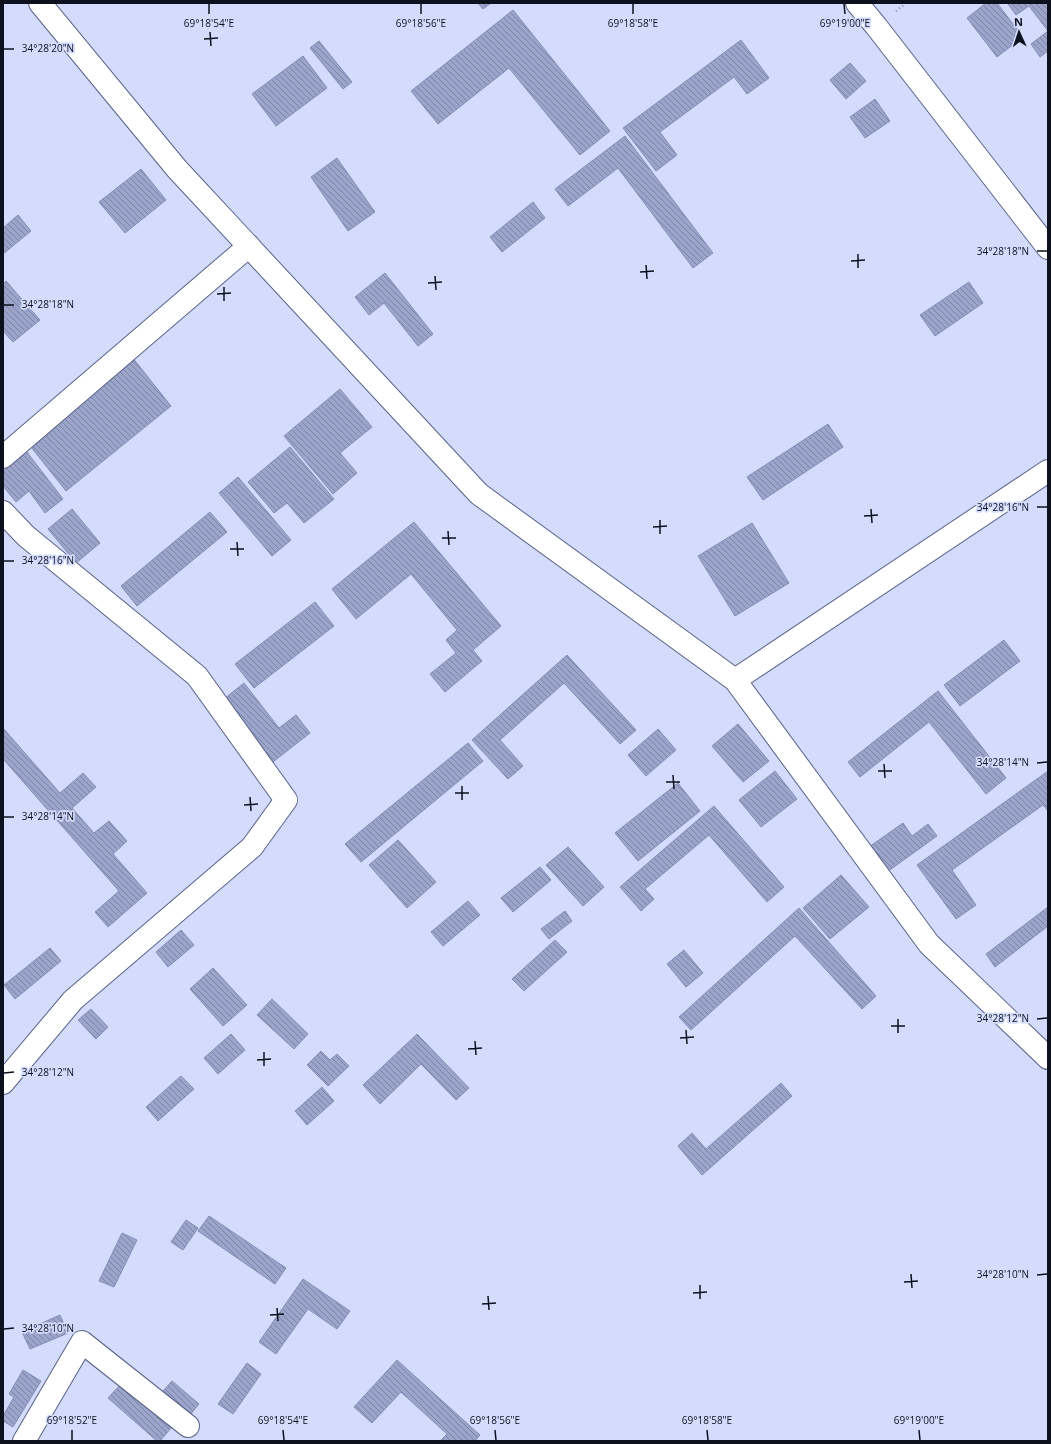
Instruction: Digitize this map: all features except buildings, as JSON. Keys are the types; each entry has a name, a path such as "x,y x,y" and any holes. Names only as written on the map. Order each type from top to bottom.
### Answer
{"street":[{"path":"40,3 177,170 479,494 735,680 929,944 1048,1058"},
{"path":"857,3 1048,248"},
{"path":"3,457 249,246"},
{"path":"735,680 1048,471"},
{"path":"3,512 26,536 197,676 286,800 252,847 72,1000 3,1083"},
{"path":"24,1441 82,1342 188,1426"}]}
